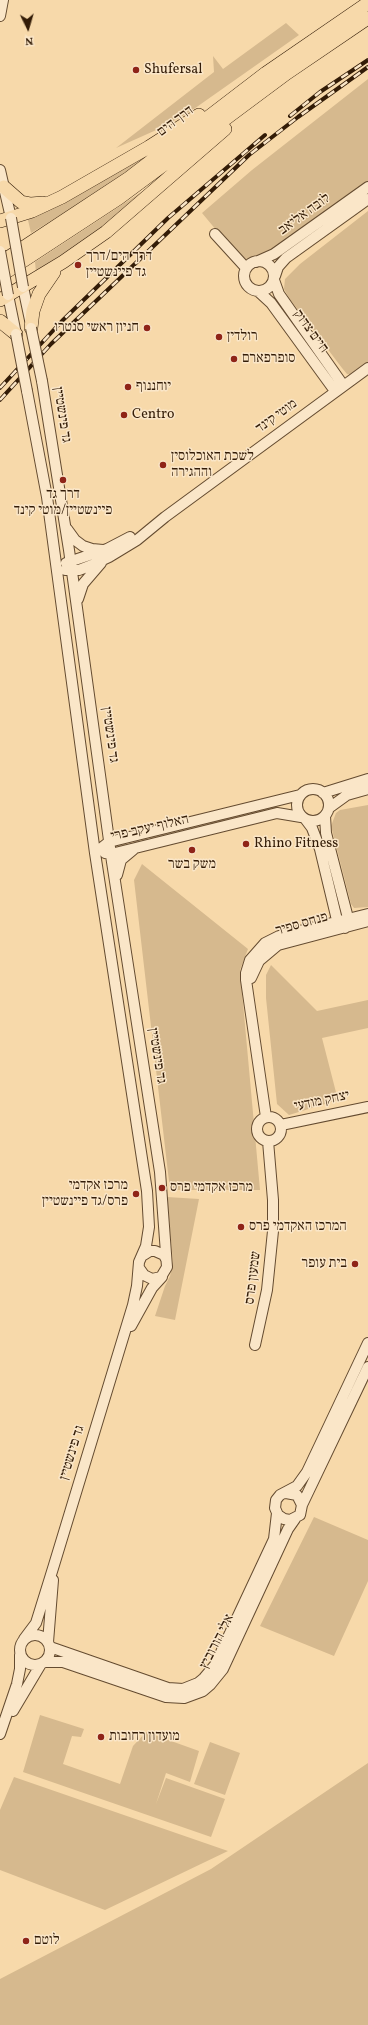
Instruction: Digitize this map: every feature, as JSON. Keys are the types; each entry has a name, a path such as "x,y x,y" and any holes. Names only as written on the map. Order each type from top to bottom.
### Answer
{"main road":[{"name":"דרך הים","path":"0,263 129,178 266,73 368,3"},
{"name":"דרך הים","path":"0,276 119,198 287,73 368,18"},
{"path":"5,219 51,202 119,164 266,73"},
{"path":"4,298 63,262 94,241 126,216 287,73"},
{"path":"4,187 21,202 34,204 51,202"},
{"path":"31,328 34,306 39,294 49,278 63,262"},
{"path":"0,321 16,334"}],"street":[{"path":"0,16 3,0"},
{"name":"גד פינשטיין","path":"0,170 4,187 5,219 23,287 42,381 65,524 109,842 160,1172 166,1259"},
{"name":"לובה אליאב","path":"256,262 274,254 368,187"},
{"name":"לובה אליאב","path":"274,278 278,267 286,258 368,199"},
{"path":"215,234 246,268"},
{"name":"גד פינשטיין","path":"0,251 4,298 16,334 47,496 95,853 147,1190 149,1227 146,1246 142,1256"},
{"path":"262,261 269,264 273,270 274,278 267,289 258,291 250,288 245,282 244,275 246,268 256,262 262,261"},
{"name":"חיים צדוק","path":"274,278 279,294 339,388"},
{"name":"חיים צדוק","path":"258,291 272,303 339,388"},
{"name":"מוטי קינד","path":"57,568 71,566 84,568 108,553 141,537 164,517 368,368"},
{"path":"65,524 71,536 83,546 108,553 86,579 78,594 77,605"},
{"path":"323,793 368,779"},
{"path":"337,920 320,849 312,828 297,809 300,795 313,789 323,793 328,800 326,833 347,923"},
{"path":"304,819 317,821 347,795 368,789"},
{"name":"האלוף יעקב פרי","path":"95,853 109,842 135,837 300,795"},
{"name":"האלוף יעקב פרי","path":"95,853 111,854 276,813 304,819"},
{"path":"107,826 118,834 135,837"},
{"path":"116,889 117,873 121,860 130,851 142,846"},
{"name":"פנחס ספיר","path":"248,996 254,968 271,949 285,942 347,923 368,914"},
{"name":"פנחס ספיר","path":"248,996 246,980 248,967 254,954 265,943 286,934 337,920 347,923 368,920"},
{"path":"248,996 266,1117"},
{"name":"יצחק מודעי","path":"281,1125 368,1107"},
{"path":"266,1117 275,1117 281,1125 281,1133 279,1137 268,1141 260,1138 257,1128 259,1122 266,1117"},
{"name":"שמעון פרס","path":"255,1345 267,1290 273,1232 273,1200 268,1141"},
{"path":"150,1251 155,1251 164,1255 166,1259 167,1267 164,1274 156,1279 147,1278 139,1268 139,1262 142,1256 150,1251"},
{"name":"גד פינשטיין","path":"24,1639 36,1623 54,1565 135,1296 139,1268"},
{"name":"גד פינשטיין","path":"119,1349 145,1299 164,1274"},
{"path":"368,1343 307,1472 297,1486 279,1497 276,1502 277,1513 284,1519 295,1519 301,1513 302,1505 368,1367"},
{"path":"286,1493 297,1495 302,1505"},
{"name":"אלי הורוביץ","path":"49,1645 168,1688 183,1689 198,1683 215,1665 274,1539 277,1513"},
{"name":"אלי הורוביץ","path":"43,1663 62,1662 166,1697 184,1698 203,1691 223,1669 288,1529 295,1519"},
{"name":"גד פינשטיין","path":"49,1645 54,1565"},
{"path":"37,1635 49,1645 49,1655 0,1735 17,1684 21,1662 21,1643 24,1639 37,1635"},
{"path":"20,1652 21,1657 27,1664 36,1665 43,1663"}],"shaded area":[{"path":"286,23 299,35 191,111 163,127 116,148 214,72 213,56 223,69"},
{"path":"368,79 368,184 271,252 242,261 202,213 252,170"},
{"path":"159,145 136,165 106,187 31,233 28,220"},
{"path":"143,191 133,202 90,238 36,272 35,262"},
{"path":"368,211 368,367 352,375 347,374 342,368 289,298 284,289 285,279 300,264"},
{"path":"368,805 368,907 354,908 351,904 331,826 336,813 340,810"},
{"path":"142,864 248,949 240,970 260,1190 170,1190 134,880"},
{"path":"271,965 317,1011 368,1000 368,1028 322,1038 338,1100 289,1115 277,1104 266,998 266,975"},
{"path":"167,1197 199,1199 175,1320 155,1316 170,1276 173,1262"},
{"path":"314,1517 368,1540 368,1581 334,1656 260,1626"},
{"path":"40,1715 84,1729 81,1737 72,1736 63,1764 120,1784 133,1746 146,1732 199,1751 190,1782 166,1773 156,1804 166,1778 225,1799 211,1837 23,1772"},
{"path":"210,1742 240,1753 225,1795 194,1784"},
{"path":"368,1763 368,2025 0,2025 0,1979 211,1869"},
{"path":"14,1777 228,1851 105,1910 0,1870 0,1810"}],"railway":[{"path":"290,116 320,92 368,60"},
{"path":"0,400 51,344 249,155 298,117 368,67"},
{"path":"0,388 62,321 168,218 265,135"}],"place":[{"name":"Shufersal","path":"136,70"},
{"name":"דרך הים/דרך גד פיינשטיין","path":"78,265"},
{"name":"חניון ראשי סנטרו","path":"147,328"},
{"name":"רולדין","path":"219,337"},
{"name":"סופרפארם","path":"234,359"},
{"name":"יוחננוף","path":"128,387"},
{"name":"Centro","path":"124,415"},
{"name":"לשכת האוכלוסין וההגירה","path":"163,465"},
{"name":"דרך גד פיינשטיין/מוטי קינד","path":"63,480"},
{"name":"Rhino Fitness","path":"246,844"},
{"name":"משק בשר","path":"192,850"},
{"name":"מרכז אקדמי פרס","path":"162,1188"},
{"name":"מרכז אקדמי פרס/גד פיינשטיין","path":"136,1194"},
{"name":"המרכז האקדמי פרס","path":"241,1227"},
{"name":"בית עופר","path":"355,1264"},
{"name":"מועדון רחובות","path":"101,1737"},
{"name":"לוטם","path":"26,1941"}]}
